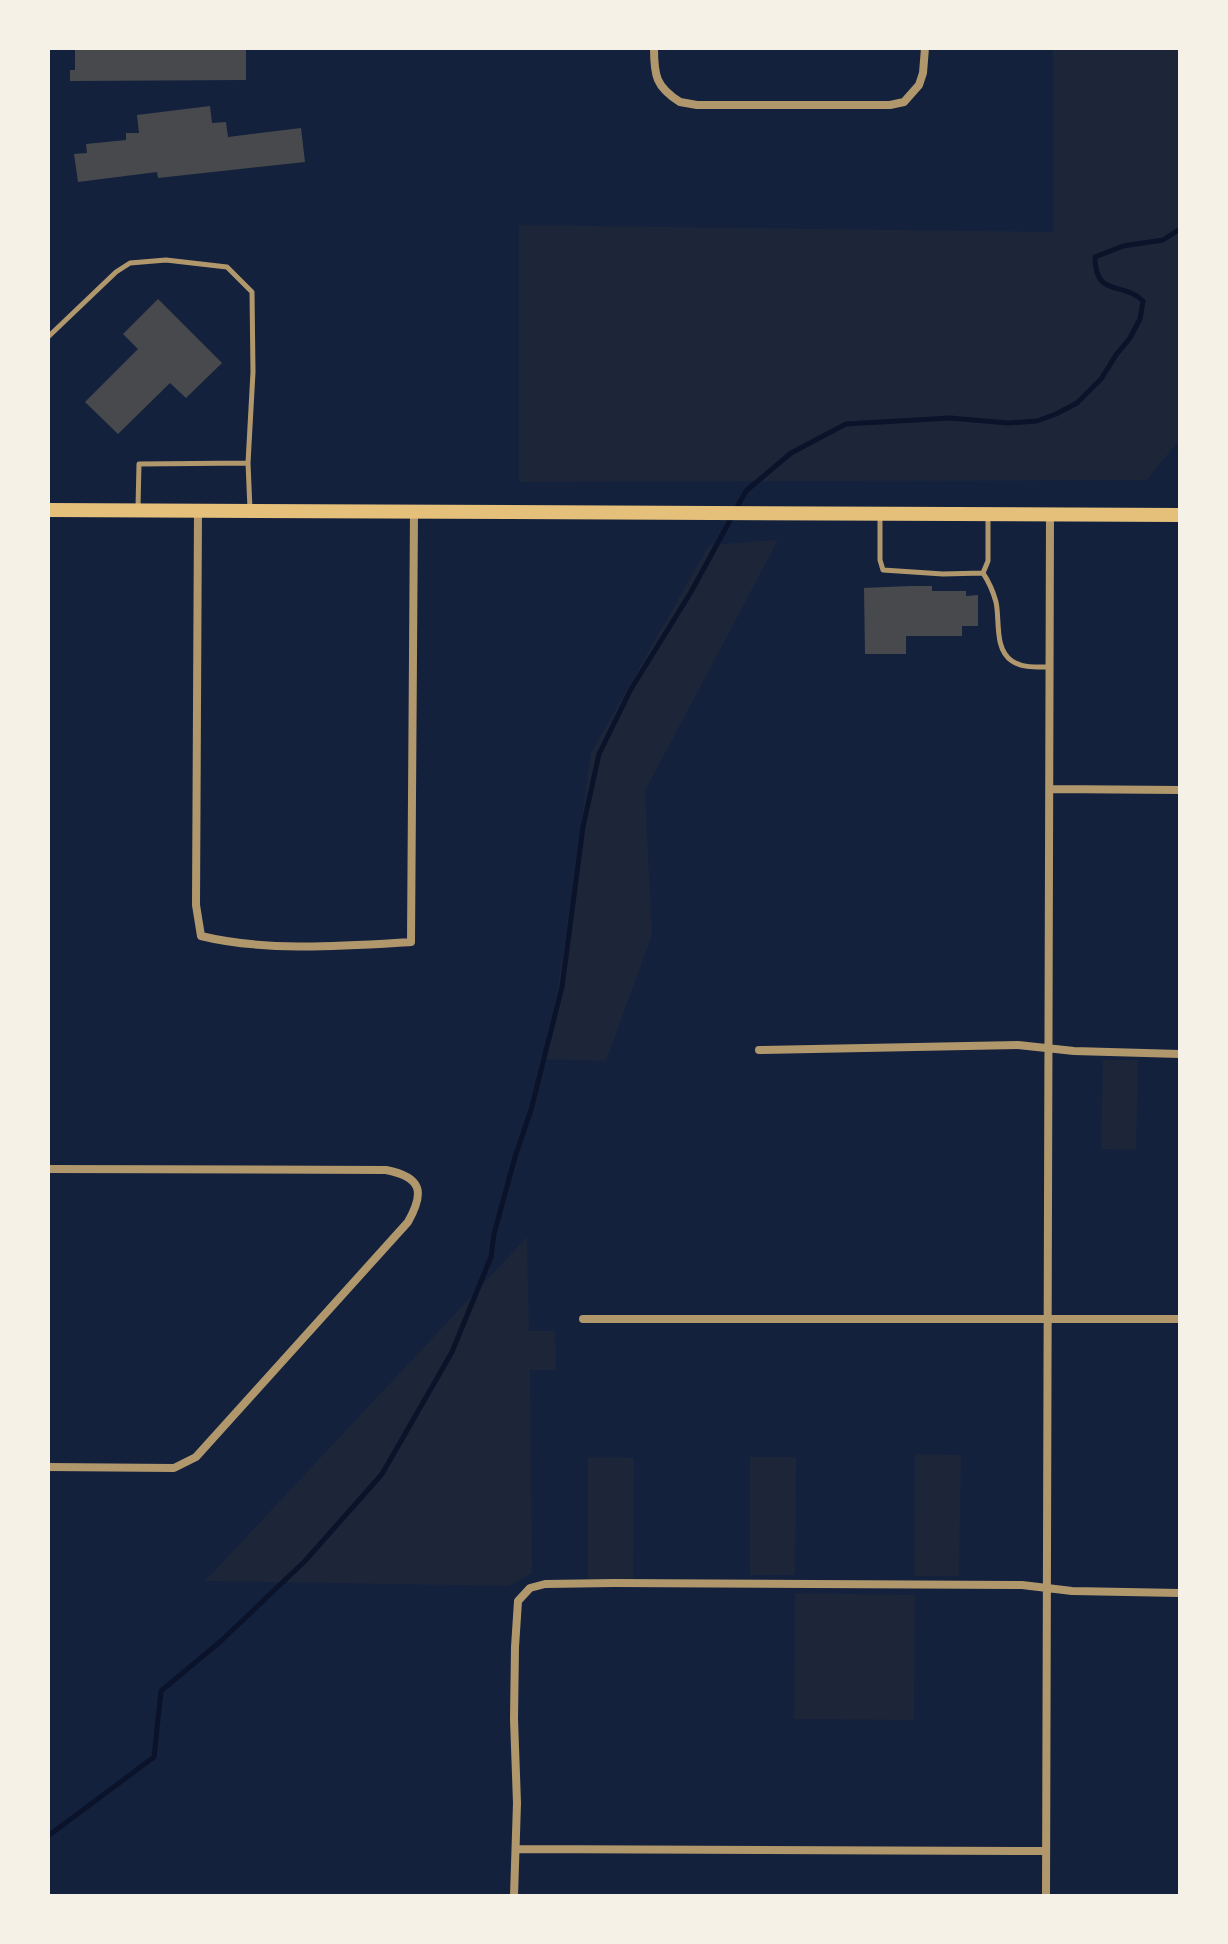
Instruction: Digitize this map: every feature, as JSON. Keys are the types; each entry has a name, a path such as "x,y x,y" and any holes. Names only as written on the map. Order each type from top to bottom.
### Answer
{"main road":[{"path":"48,510 1180,515"}],"street":[{"path":"654,48 656,76 666,94 680,102 697,105 855,106 904,102 912,95 923,73 925,48"},
{"path":"198,510 196,905 201,936 235,945 411,942 414,511"},
{"path":"1046,1896 1050,514"},
{"path":"1050,789 1180,790"},
{"path":"759,1050 1018,1045 1180,1054"},
{"path":"48,1169 386,1170 404,1174 414,1180 418,1187 417,1207 408,1222 196,1457 174,1468 48,1467"},
{"path":"583,1319 1180,1319"},
{"path":"514,1896 517,1849 515,1647 518,1601 524,1591 545,1584 614,1583 1022,1585 1180,1593"},
{"path":"517,1849 1046,1851"}],"lane":[{"path":"48,337 116,272 130,263 166,260 227,267 252,292 253,372 248,463 250,510"},
{"path":"138,510 139,464 248,463"},
{"path":"880,513 880,560 883,570 983,573"},
{"path":"988,514 988,561 983,573 996,604 1005,654 1019,664 1050,667"}],"shaded area":[{"path":"1053,48 1180,48 1180,439 1147,480 519,482 519,225 1053,232"},
{"path":"778,540 645,791 652,935 606,1061 542,1059 558,988 591,753 709,545"},
{"path":"1103,1060 1138,1060 1136,1150 1101,1149"},
{"path":"527,1237 529,1331 555,1331 556,1370 530,1370 532,1573 509,1586 205,1581"},
{"path":"915,1454 961,1455 959,1576 914,1576"},
{"path":"588,1457 634,1458 633,1579 588,1579"},
{"path":"750,1457 796,1457 795,1575 750,1575"},
{"path":"795,1593 915,1595 914,1720 794,1719"}],"building":[{"path":"75,48 246,48 246,80 70,81 70,70 75,70"},
{"path":"210,106 212,123 226,122 228,137 301,128 305,162 158,178 157,172 78,182 74,154 87,153 86,144 126,140 126,133 139,133 137,115"},
{"path":"158,299 222,363 186,398 170,383 118,434 85,402 138,349 123,334"},
{"path":"932,586 932,591 966,591 966,596 978,595 978,626 962,626 962,636 906,636 906,654 865,654 864,588"}],"waterway":[{"path":"48,1836 154,1757 161,1691 221,1641 305,1561 382,1474 452,1352 491,1257 494,1234 531,1110 562,987 583,827 599,754 631,689 691,592 746,491 791,453 846,424 950,418 1008,423 1037,421 1077,403 1101,379 1130,338 1140,319 1143,301 1127,291 1105,284 1096,270 1095,257 1123,246 1163,240 1180,229"}]}
